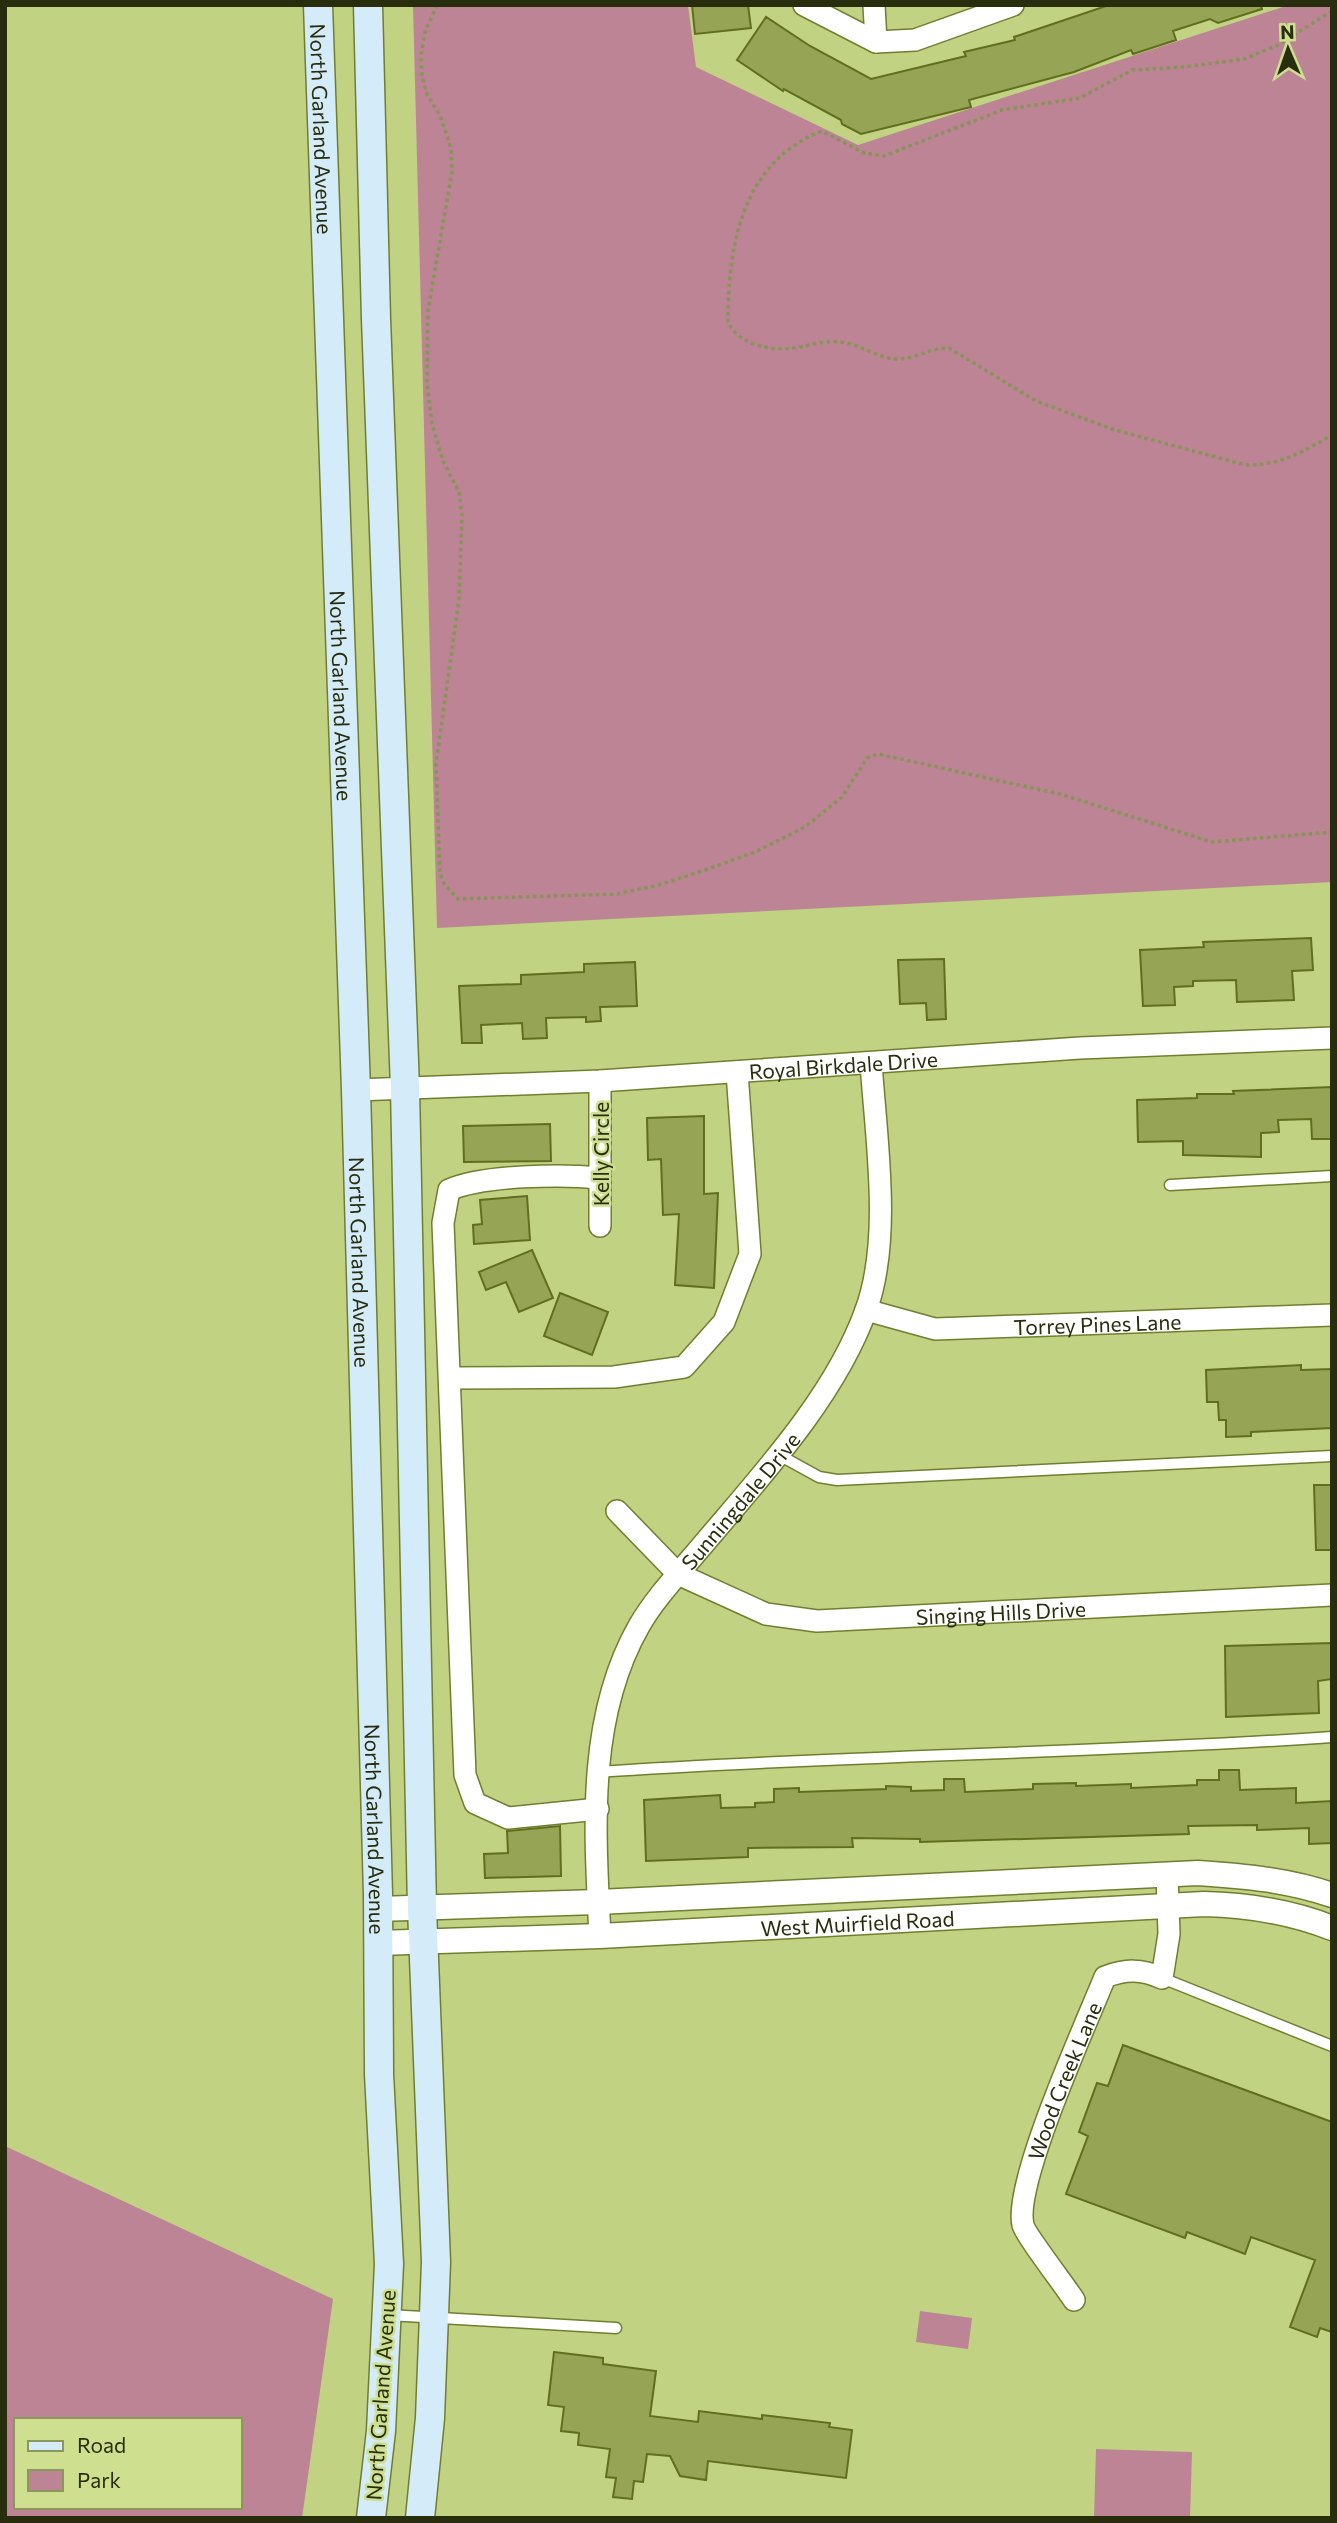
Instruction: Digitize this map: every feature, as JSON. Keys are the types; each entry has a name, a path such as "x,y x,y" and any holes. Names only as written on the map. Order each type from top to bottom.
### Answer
{"main road":[{"name":"North Garland Avenue","path":"318,5 356,1090 378,1909 379,2074 389,2264 381,2431 371,2518"},
{"path":"368,5 376,319 405,1086 422,1908 435,2317 430,2418 420,2518"}],"street":[{"path":"804,5 876,42 915,40 1013,5"},
{"path":"874,5 876,42"},
{"name":"Royal Birkdale Drive","path":"356,1090 405,1086 600,1081 1080,1048 1332,1038"},
{"name":"Sunningdale Drive","path":"600,1936 598,1751 612,1686 639,1625 678,1574 779,1455 828,1386 866,1310 874,1279 881,1209 871,1063"},
{"path":"451,1378 614,1377 684,1367 724,1322 750,1254 737,1072"},
{"name":"Kelly Circle","path":"600,1081 600,1226"},
{"path":"598,1809 508,1818 475,1803 465,1776 443,1223 449,1189 468,1181 576,1176 600,1178"},
{"name":"Torrey Pines Lane","path":"866,1310 935,1329 1332,1315"},
{"path":"617,1511 678,1574"},
{"name":"Singing Hills Drive","path":"678,1574 766,1614 817,1621 1332,1595"},
{"path":"1162,1978 1169,1934 1167,1874"},
{"name":"West Muirfield Road","path":"378,1909 598,1902 1167,1874 1255,1877 1303,1885 1332,1895"},
{"name":"West Muirfield Road","path":"378,1943 600,1936 985,1913 1238,1904 1279,1912 1332,1928"},
{"name":"Wood Creek Lane","path":"1074,2300 1024,2228 1020,2207 1049,2119 1105,1977 1123,1970 1145,1971 1162,1978"}],"lane":[{"path":"1170,1185 1332,1176"},
{"path":"779,1455 819,1477 837,1480 1332,1456"},
{"path":"598,1772 826,1759 1226,1744 1332,1737"},
{"path":"1162,1978 1332,2046"},
{"path":"387,2315 616,2328"}],"path":[{"path":"437,5 425,32 421,56 427,94 440,116 451,148 452,172 428,310 427,384 432,424 443,461 459,492 462,515 460,599 436,764 440,873 451,893 458,899 604,894 659,885 755,852 804,827 842,797 867,758 878,754 1060,794 1212,842 1332,832"},
{"path":"1332,11 1286,41 1244,59 1124,72 1080,98 993,112 884,156 864,153 822,131 811,135 787,151 751,190 739,227 727,322 734,335 747,342 773,347 793,348 824,340 844,342 896,359 936,348 949,348 1035,401 1115,430 1246,465 1268,466 1301,453 1332,436"}],"green space":[{"path":"413,5 688,5 696,67 858,145 1289,5 1332,5 1332,882 437,928"},
{"path":"5,2146 333,2299 302,2518 5,2518"},
{"path":"920,2311 972,2318 968,2349 916,2342"},
{"path":"1096,2449 1192,2452 1190,2518 1094,2518"}],"building":[{"path":"692,5 748,5 751,28 695,34"},
{"path":"1109,5 1261,5 1262,9 1218,23 1210,19 1173,31 1176,40 1133,54 1131,50 1074,72 969,100 971,107 861,134 842,124 841,120 784,89 783,91 737,60 766,17 810,46 871,79 966,56 964,52 1015,40 1014,37"},
{"path":"1311,938 1313,970 1292,971 1294,1000 1237,1002 1236,980 1193,981 1193,986 1174,987 1175,1005 1143,1006 1140,950 1204,947 1203,942"},
{"path":"944,959 946,1019 927,1020 926,1003 900,1004 898,960"},
{"path":"635,962 637,1006 600,1007 601,1021 586,1022 586,1017 546,1018 547,1038 523,1039 522,1023 481,1025 482,1043 462,1043 459,986 521,984 521,975 584,972 584,964"},
{"path":"1331,1087 1332,1139 1312,1139 1311,1119 1278,1120 1279,1132 1261,1133 1261,1157 1183,1155 1183,1141 1138,1142 1137,1100 1197,1098 1197,1094 1234,1094 1233,1091"},
{"path":"704,1116 704,1194 718,1193 714,1288 675,1285 679,1214 663,1215 661,1159 648,1160 647,1118"},
{"path":"550,1124 551,1161 464,1162 463,1126"},
{"path":"527,1196 530,1240 474,1244 473,1225 482,1224 480,1200"},
{"path":"532,1250 553,1298 519,1312 506,1282 486,1290 479,1272"},
{"path":"560,1293 608,1312 592,1355 544,1336"},
{"path":"1301,1365 1301,1370 1332,1369 1332,1428 1251,1432 1251,1436 1226,1437 1226,1420 1219,1420 1218,1402 1207,1402 1206,1370"},
{"path":"1314,1485 1332,1485 1332,1550 1316,1550"},
{"path":"1332,1643 1332,1679 1318,1681 1319,1713 1226,1717 1225,1646"},
{"path":"1219,1770 1239,1770 1240,1790 1296,1788 1296,1803 1332,1801 1332,1843 1309,1844 1309,1828 1257,1830 1257,1825 1188,1826 1189,1834 920,1842 920,1839 852,1838 853,1847 748,1848 748,1857 646,1861 644,1800 720,1795 721,1808 755,1807 755,1803 774,1802 774,1789 799,1788 799,1792 886,1789 886,1786 911,1787 911,1791 944,1790 944,1779 964,1779 965,1792 1033,1789 1033,1784 1131,1784 1131,1788 1197,1785 1197,1780 1219,1780"},
{"path":"560,1826 561,1876 485,1878 484,1854 508,1853 507,1831"},
{"path":"1123,2045 1332,2122 1332,2332 1320,2328 1317,2337 1290,2327 1315,2260 1251,2237 1245,2254 1187,2232 1185,2238 1066,2194 1088,2136 1079,2132 1097,2083 1108,2086"},
{"path":"554,2352 603,2358 603,2364 656,2371 650,2416 698,2422 699,2411 762,2419 762,2415 830,2423 829,2427 852,2430 846,2478 708,2461 706,2480 680,2476 670,2456 647,2454 643,2482 634,2481 632,2499 613,2497 616,2478 606,2477 610,2449 578,2445 579,2433 561,2431 564,2407 548,2405"}]}
